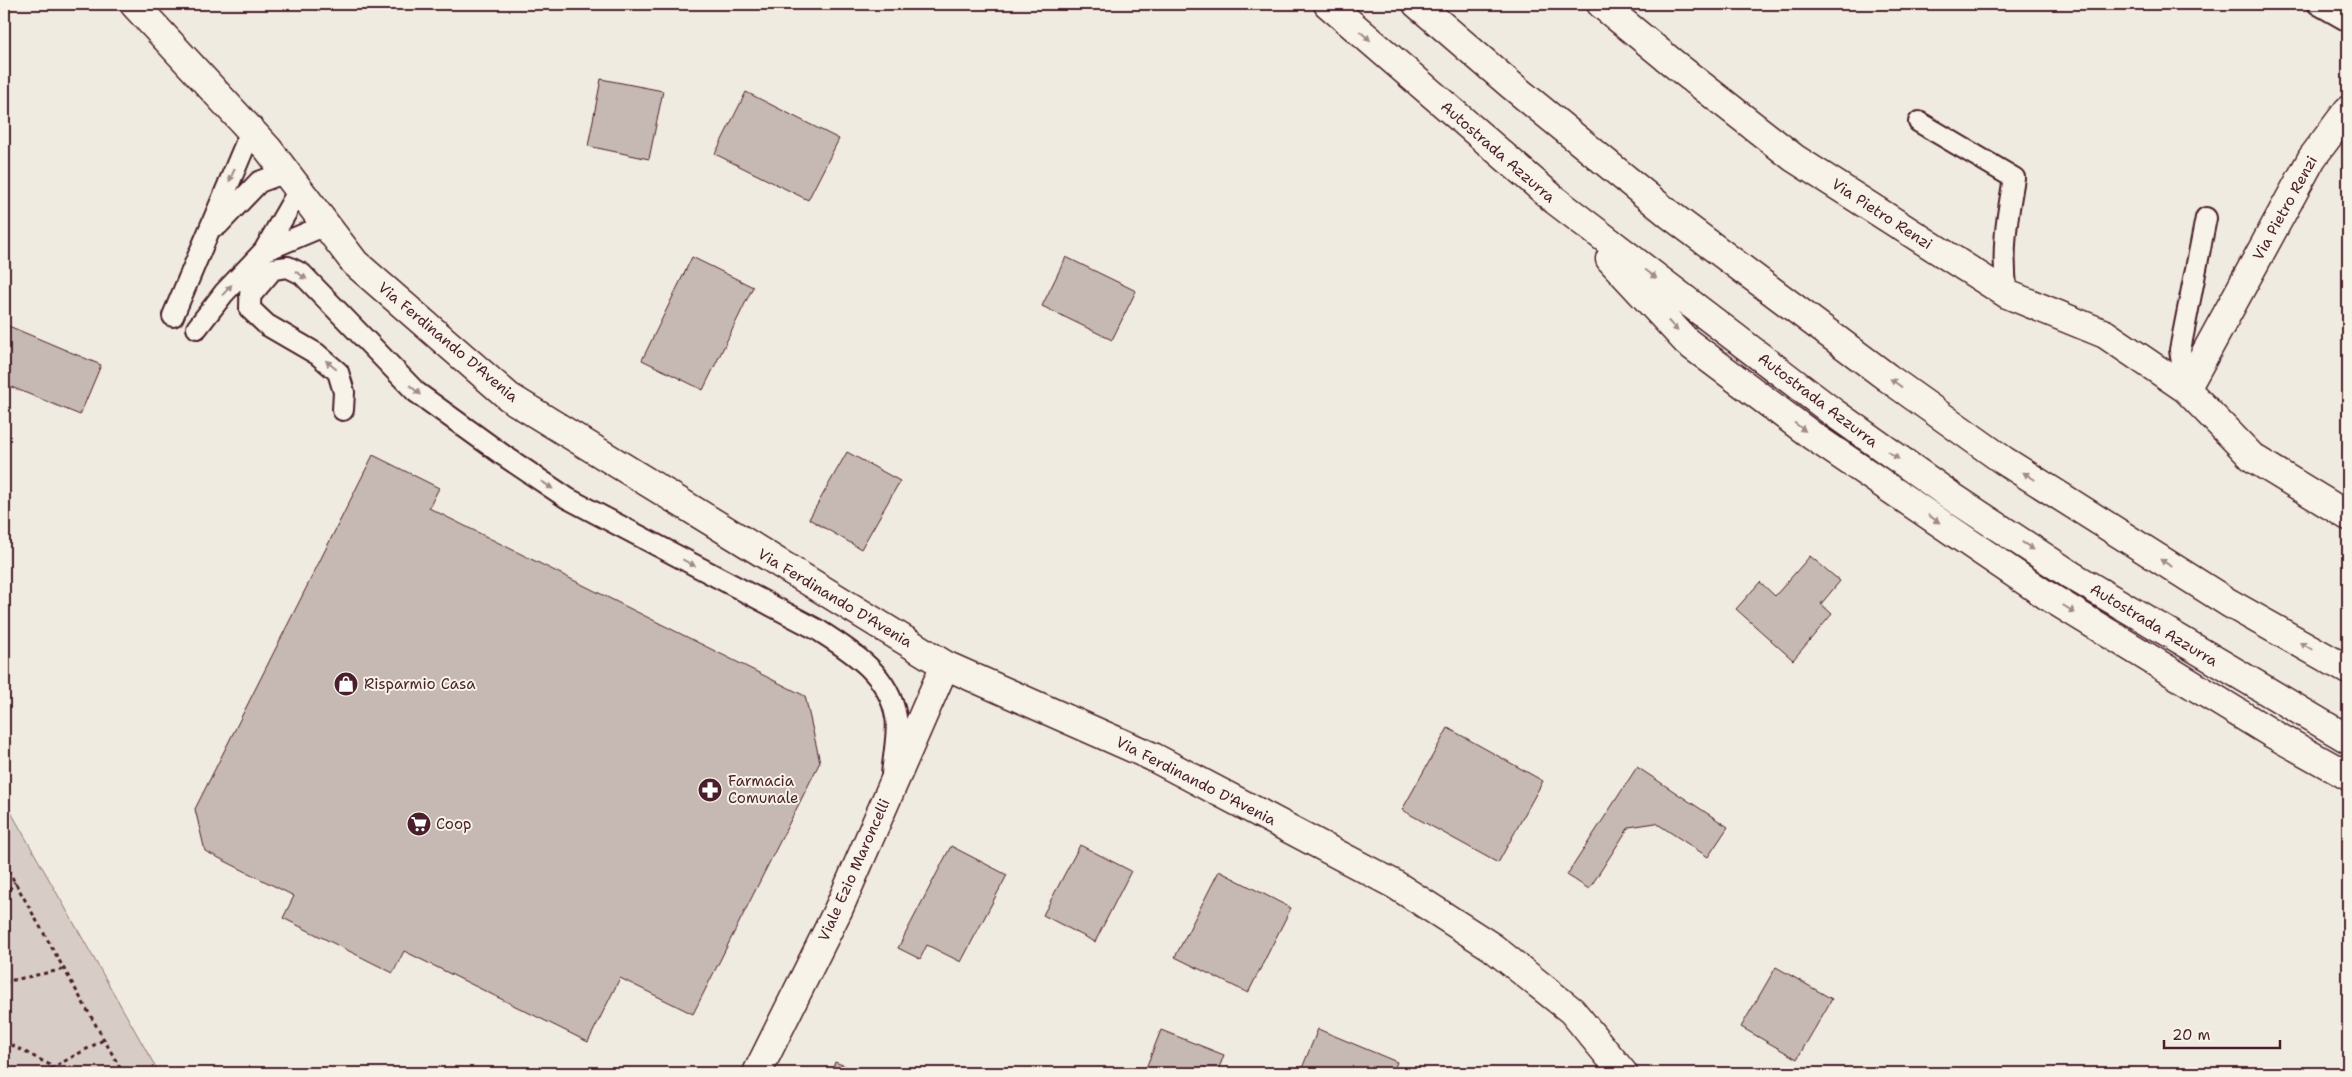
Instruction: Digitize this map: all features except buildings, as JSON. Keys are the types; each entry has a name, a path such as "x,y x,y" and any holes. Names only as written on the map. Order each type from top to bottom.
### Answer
{"main road":[{"name":"Via Ferdinando D'Avenia","path":"134,4 251,130 293,181 355,263 509,397 945,665 1153,757 1394,884 1492,947 1572,1011 1624,1073"},
{"name":"Autostrada Azzurra","path":"1328,4 1556,201 1834,413 1951,496 2072,575 2348,739"},
{"path":"1417,4 1511,85 1668,214 2003,460 2221,598 2348,670"},
{"name":"Via Pietro Renzi","path":"1602,4 1674,64 1794,158 2007,294 2105,334 2186,389 2253,458 2348,516"},
{"name":"Via Pietro Renzi","path":"2186,389 2312,158 2348,110"},
{"path":"1556,201 1688,342 1814,437 2046,595 2272,733 2348,776"},
{"name":"Viale Ezio Maroncelli","path":"757,1073 839,908 945,665"}],"lane":[{"path":"2318,4 2348,21"},
{"path":"1919,122 2014,178 2004,232 2004,271 2007,294"},
{"path":"173,316 251,130"},
{"path":"207,237 259,182 293,181 258,258 250,296 250,309 267,325 317,354 338,372 344,392 343,410"},
{"path":"2186,389 2180,350 2206,218"},
{"path":"197,328 224,293 258,258 326,226"},
{"path":"250,296 273,269 288,267 302,274 416,392 503,455 567,498 818,630 858,655 885,685 896,717 890,790"}],"path":[{"path":"4,862 123,1073"},
{"path":"4,896 15,882"},
{"path":"4,982 65,969"},
{"path":"43,1073 105,1039"},
{"path":"4,1041 55,1067"}],"shaded area":[{"path":"4,800 159,1073 4,1073"}],"place":[{"name":"Risparmio Casa","path":"346,684"},
{"name":"Farmacia Comunale","path":"710,790"},
{"name":"Coop","path":"419,824"}]}
